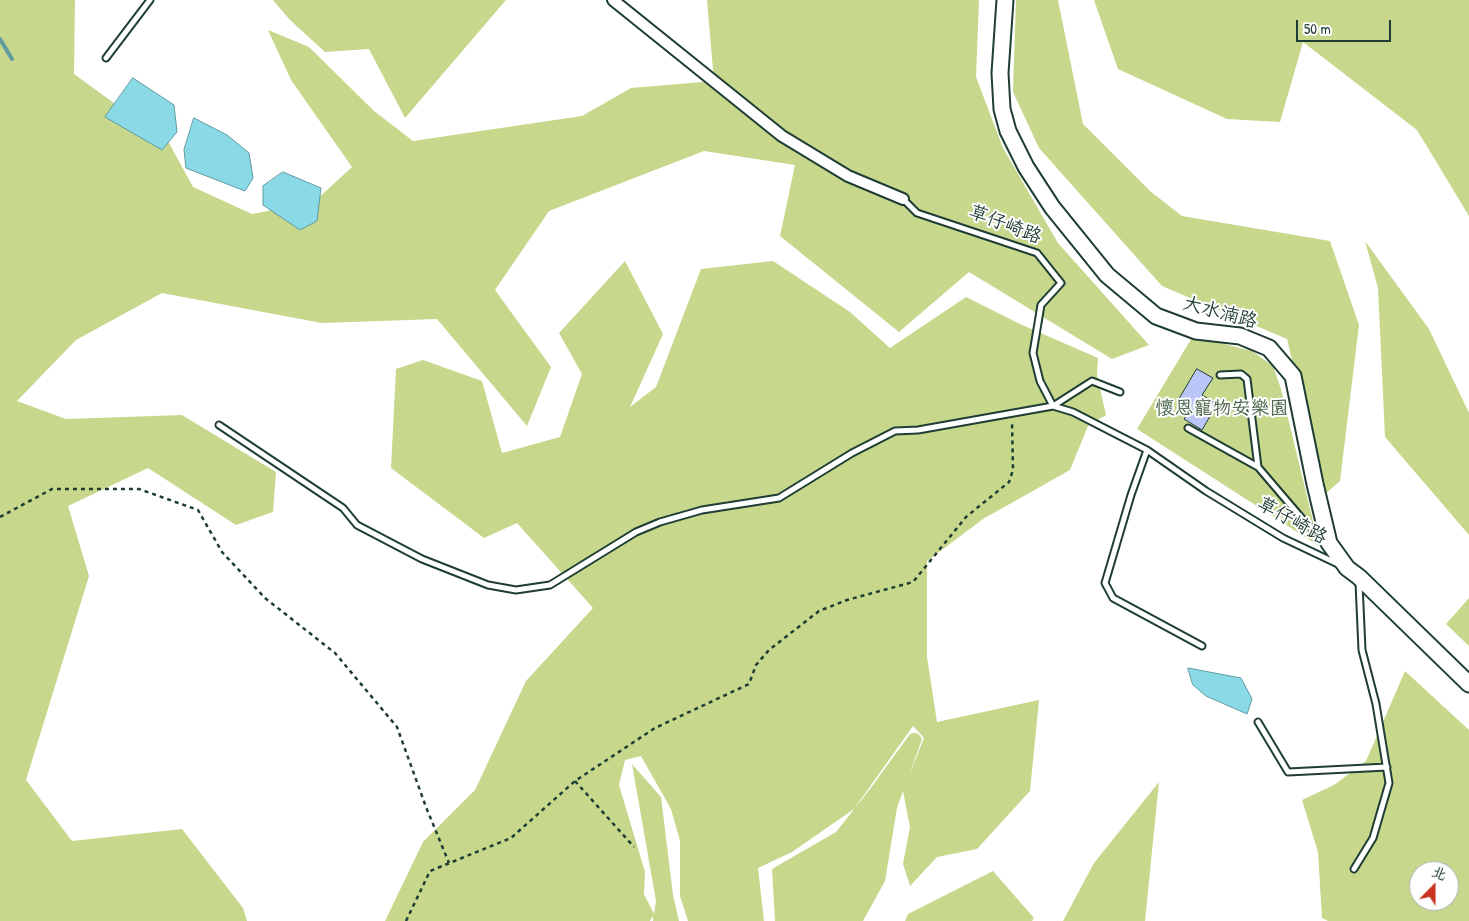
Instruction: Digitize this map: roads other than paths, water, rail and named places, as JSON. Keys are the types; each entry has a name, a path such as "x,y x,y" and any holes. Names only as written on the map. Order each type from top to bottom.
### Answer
{"street":[{"name":"草仔崎路","path":"613,0 782,136 848,176 903,199"},
{"name":"大水湳路","path":"1006,0 1000,73 1002,109 1008,131 1026,166 1052,207 1107,275 1156,316 1196,331 1240,336 1269,348 1293,376 1329,543 1347,568 1359,577 1469,684"}],"lane":[{"path":"106,58 150,0"},
{"name":"草仔崎路","path":"903,199 917,213 1038,253 1061,283 1042,305 1033,353 1040,381 1053,406 1073,412 1147,450 1206,491 1283,538 1347,568"},
{"path":"1220,375 1241,374 1247,379 1258,467"},
{"path":"219,425 343,508 357,525 422,558 488,586 516,590 550,585 636,532 660,522 702,510 779,498 852,453 895,431 918,430 1053,406 1092,382 1120,392"},
{"path":"1188,428 1258,467 1305,522 1329,543"},
{"path":"1147,450 1131,495 1105,583 1113,598 1202,646"},
{"path":"1354,869 1372,838 1389,783 1376,704 1362,650 1359,577"},
{"path":"1258,722 1288,772 1387,767"}],"water":[{"path":"133,78 174,105 177,132 162,150 105,117"},
{"path":"194,118 227,135 249,153 253,178 245,191 186,168 184,150"},
{"path":"283,172 321,188 317,221 300,230 263,205 263,186"},
{"path":"1188,668 1241,678 1252,699 1247,714 1206,696 1193,685"}],"waterway":[{"path":"0,39 12,59"}],"park label":[{"name":"懷恩寵物安樂園","path":"1222,409"}]}
